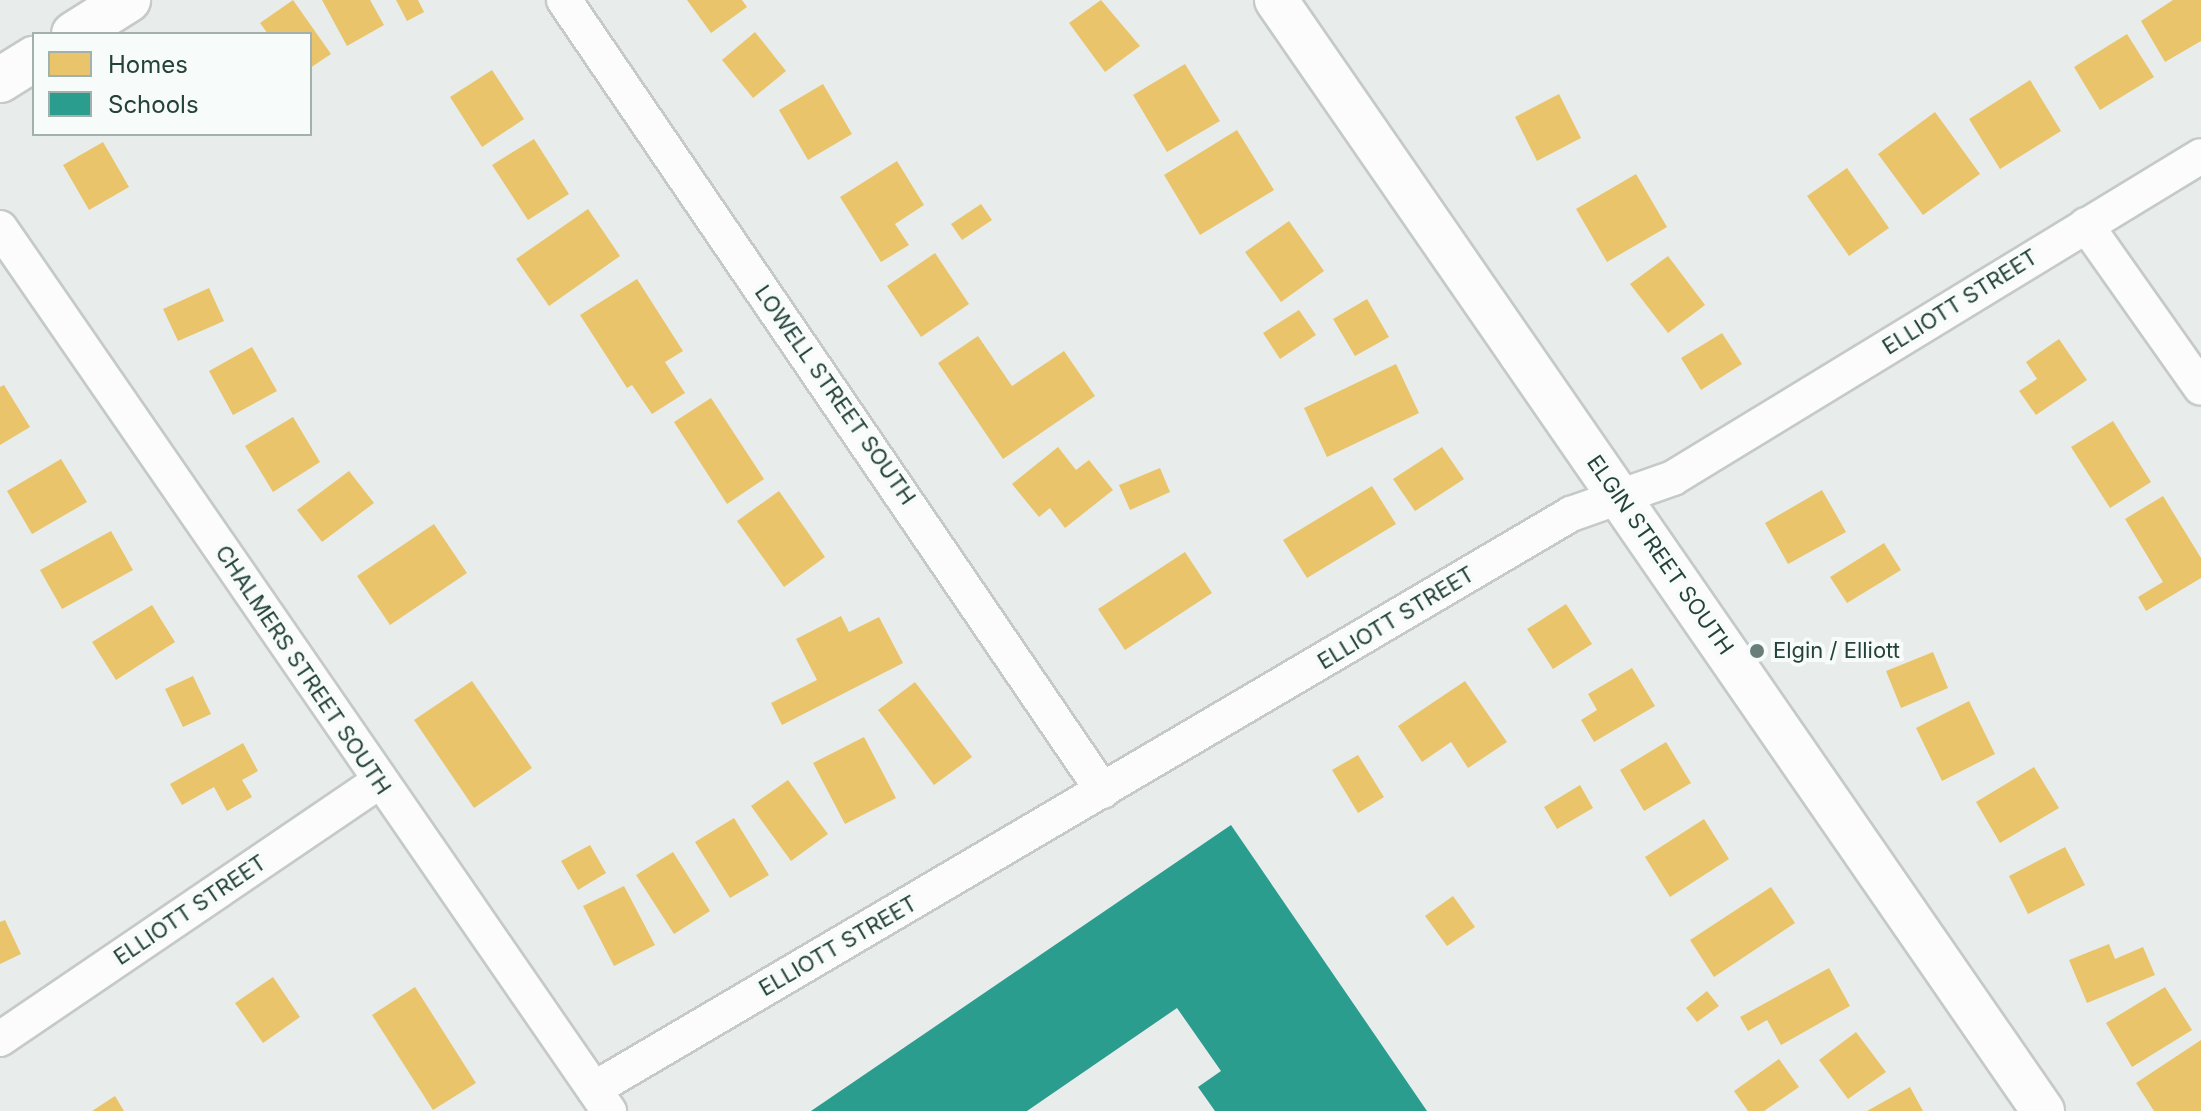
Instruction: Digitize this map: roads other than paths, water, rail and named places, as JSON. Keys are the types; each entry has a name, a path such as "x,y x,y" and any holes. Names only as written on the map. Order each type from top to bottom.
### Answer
{"main road":[{"path":"77,32 128,0"},
{"path":"0,80 32,60"}],"street":[{"name":"LOWELL STREET SOUTH","path":"564,0 1103,791"},
{"name":"ELGIN STREET SOUTH","path":"1276,0 2043,1111"},
{"name":"ELLIOTT STREET","path":"602,1100 1103,791 1571,514 1673,478 2201,156"},
{"path":"2086,225 2201,388"},
{"name":"CHALMERS STREET SOUTH","path":"0,228 602,1100"},
{"name":"ELLIOTT STREET","path":"0,1039 379,781"}],"place":[{"name":"Elgin / Elliott","path":"1757,651"}]}
